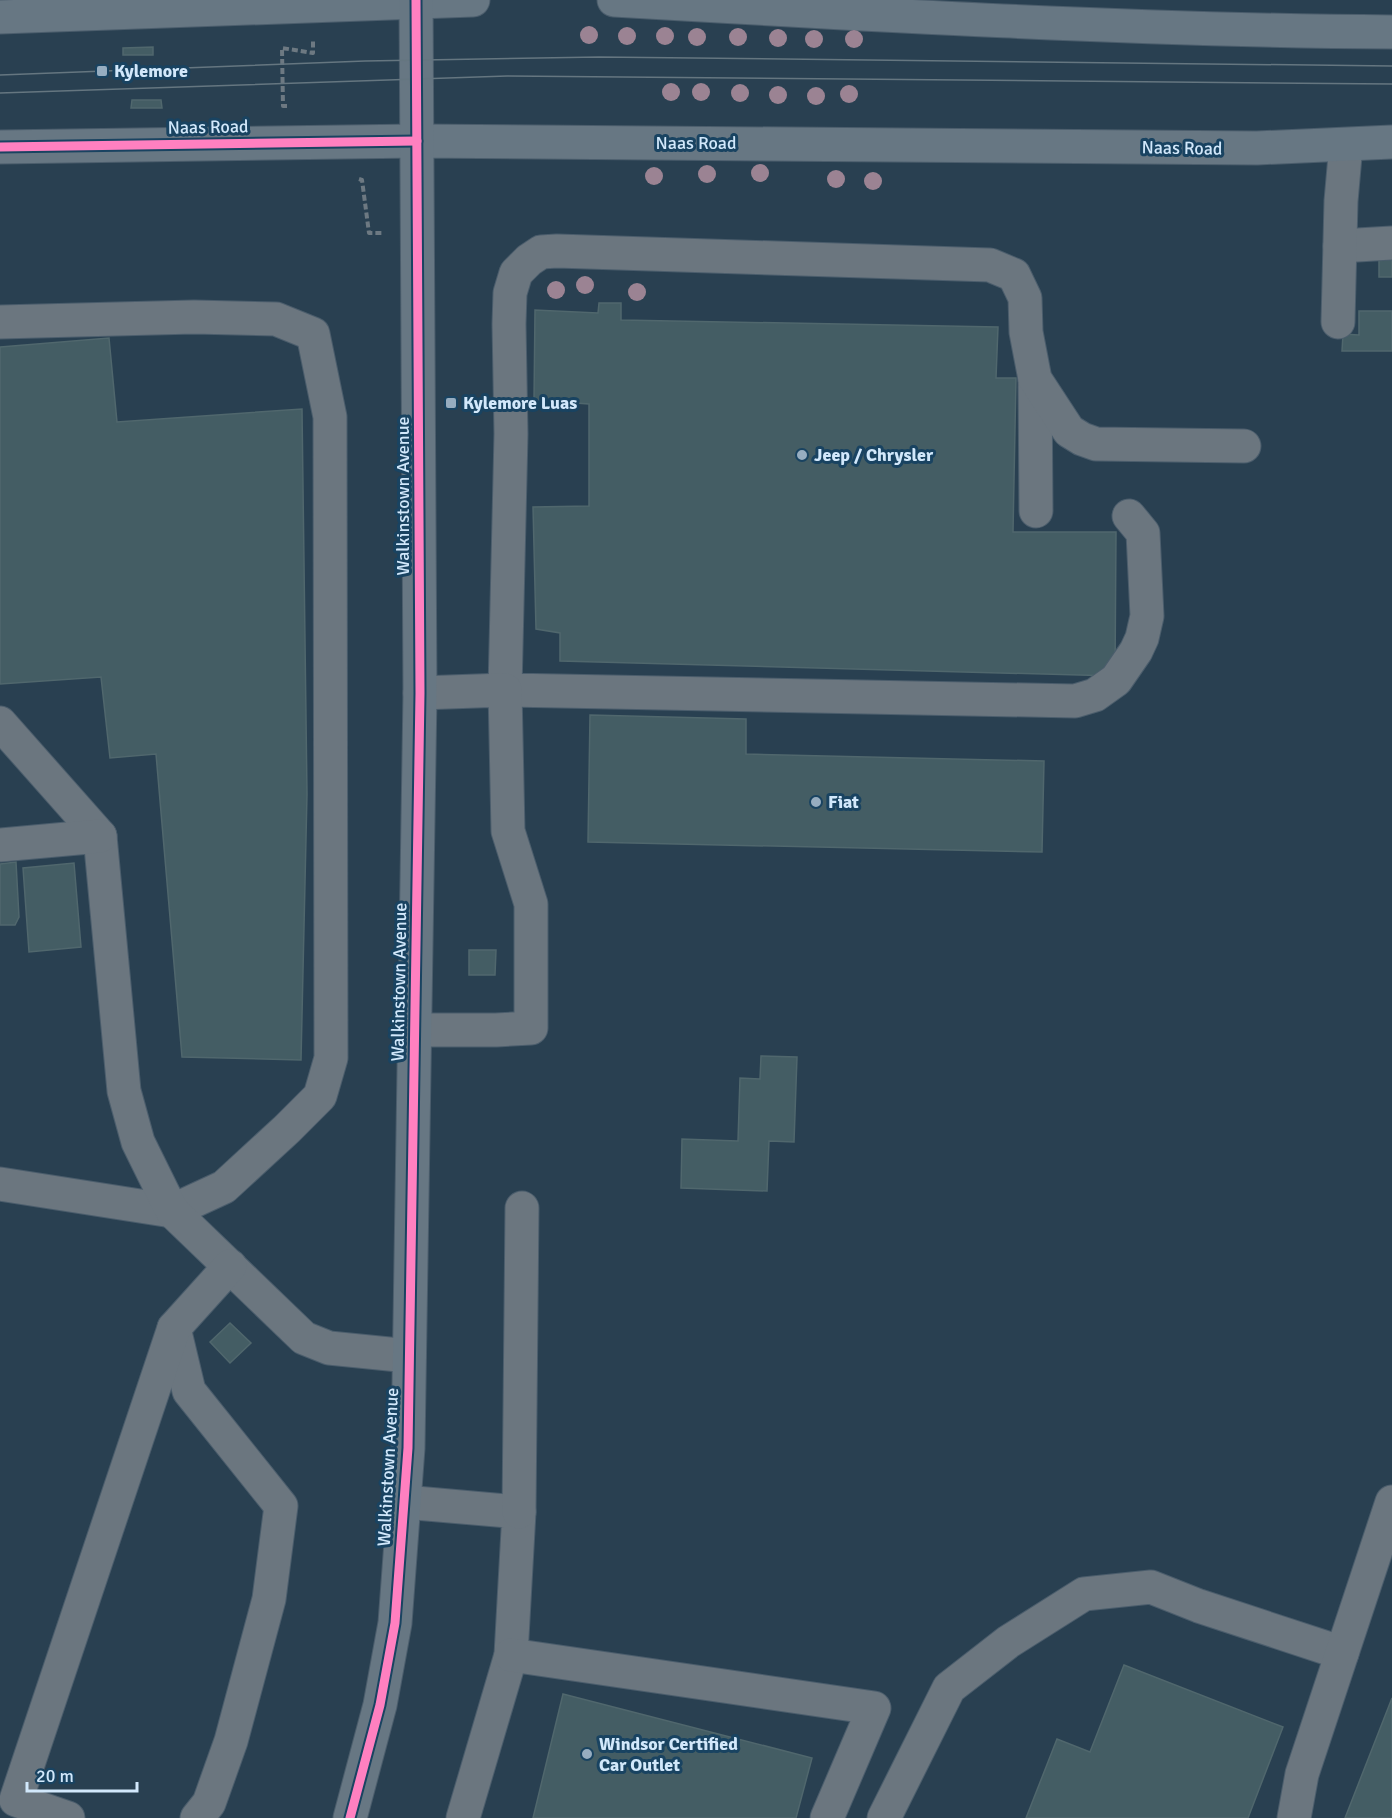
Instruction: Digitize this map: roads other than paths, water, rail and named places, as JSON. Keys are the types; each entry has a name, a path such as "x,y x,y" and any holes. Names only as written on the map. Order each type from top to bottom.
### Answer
{"main road":[{"path":"0,16 473,0"},
{"path":"614,0 859,14 1242,30 1392,32"},
{"name":"Walkinstown Avenue","path":"350,1818 380,1705 395,1623 408,1448 420,693 416,1"},
{"name":"Naas Road","path":"0,147 417,141 1257,148 1392,142"}],"lane":[{"path":"1338,322 1341,201 1346,145"},
{"path":"1340,246 1392,243"},
{"path":"415,1030 531,1028 531,904 508,831 505,690 511,434 510,293 516,273 535,256 541,252 557,250 990,265 1014,275 1025,298 1026,332 1035,379 1036,512"},
{"path":"0,322 194,317 276,319 313,334 330,417 331,1058 320,1096 293,1123 224,1187 172,1211 0,1184"},
{"path":"1035,379 1069,431 1096,444 1244,446"},
{"path":"420,693 505,690 1075,701 1095,695 1116,680 1142,638 1148,616 1143,533 1129,516"},
{"path":"0,723 100,836 124,1091 138,1142 172,1211 304,1338 329,1348 410,1356"},
{"path":"0,845 100,836"},
{"path":"463,1818 511,1655 519,1512 522,1208"},
{"path":"68,1818 16,1800 174,1328 230,1266"},
{"path":"174,1328 189,1390 280,1506 269,1599 234,1730 209,1803 197,1818"},
{"path":"404,1502 519,1512"},
{"path":"1294,1818 1302,1774 1392,1502"},
{"path":"884,1818 949,1688 1008,1642 1084,1594 1151,1587 1200,1606 1342,1653"},
{"path":"511,1655 874,1708 828,1818"}],"tram line":[{"path":"0,75 365,61 599,57 1392,66"},
{"path":"0,93 507,76 1392,84"}],"place":[{"name":"Kylemore","path":"102,71"},
{"name":"Kylemore Luas","path":"451,403"},
{"name":"Jeep / Chrysler","path":"802,455"},
{"name":"Fiat","path":"816,802"},
{"name":"Windsor Certified Car Outlet","path":"587,1754"}]}
